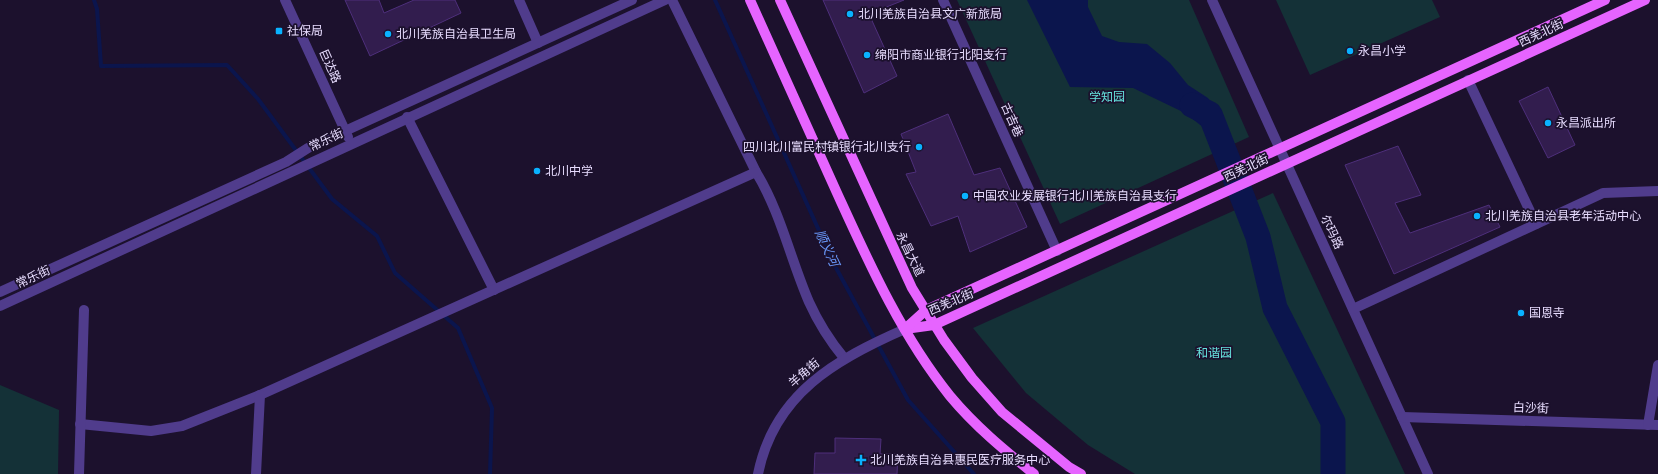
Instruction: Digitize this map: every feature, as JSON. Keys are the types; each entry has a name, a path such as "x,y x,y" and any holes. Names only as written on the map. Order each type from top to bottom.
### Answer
{"main road":[{"path":"750,0 860,243 905,329 921,355 950,396 983,432 1034,474"},
{"name":"永昌大道","path":"780,0 886,234 912,288 934,325 972,378 1002,412 1069,467 1081,474"},
{"name":"西羌北街","path":"905,329 926,310 1605,0"},
{"name":"西羌北街","path":"905,329 934,325 1645,0"}],"street":[{"name":"巨达路","path":"285,0 351,143"},
{"path":"519,0 538,43"},
{"name":"常乐街","path":"0,292 286,162 308,148 632,0"},
{"name":"常乐街","path":"0,306 291,173 314,160 407,117 665,0"},
{"path":"672,0 756,172 770,194 809,302 828,338 844,358"},
{"name":"古吉巷","path":"943,0 1057,251"},
{"name":"尔玛路","path":"1212,0 1428,474"},
{"path":"1468,80 1536,224"},
{"path":"407,117 494,290"},
{"path":"80,424 151,431 182,426 260,395 756,172"},
{"path":"1353,309 1602,193 1658,191"},
{"path":"79,474 84,310"},
{"name":"羊角街","path":"758,474 769,439 794,399 812,381 844,358 883,338 905,329"},
{"path":"1653,425 1658,365"},
{"path":"256,474 260,395"},
{"name":"白沙街","path":"1402,416 1653,425"}],"green space":[{"name":"学知园","path":"957,0 1189,0 1249,137 1060,224"},
{"path":"1276,0 1432,0 1440,17 1310,75"},
{"name":"和谐园","path":"1273,193 1405,474 1135,474 1088,445 1026,393 973,328"},
{"path":"0,385 59,410 58,474 0,474"}],"shaded area":[{"path":"1027,0 1088,0 1088,7 1102,36 1119,42 1147,44 1170,63 1188,85 1208,98 1223,121 1209,132 1185,113 1133,88 1070,87"}],"building":[{"name":"北川羌族自治县卫生局","path":"345,0 379,0 384,13 414,0 455,0 461,13 370,56"},
{"name":"绵阳市商业银行北阳支行","path":"823,0 904,0 869,14 897,76 864,93"},
{"name":"永昌派出所","path":"1548,87 1575,145 1548,158 1519,101"},
{"name":"中国农业发展银行北川羌族自治县支行","path":"948,114 974,175 1000,168 1027,227 970,252 958,216 931,226 906,174 916,172 901,134"},
{"name":"北川羌族自治县老年活动中心","path":"1398,146 1421,195 1395,203 1410,233 1489,205 1500,227 1394,274 1345,165"},
{"path":"835,438 881,439 880,454 898,454 897,474 814,474 815,453 835,453"}],"waterway":[{"path":"94,0 97,9 101,66 227,65 258,99 332,199 377,236 395,273 458,328 492,408 490,474"},
{"name":"顺义河","path":"715,0 835,266 908,400 974,474"},
{"path":"1192,105 1210,114 1258,237 1275,308 1333,422 1333,474"}],"place":[{"name":"北川羌族自治县文广新旅局","path":"850,14"},
{"name":"社保局","path":"279,31"},
{"name":"北川羌族自治县卫生局","path":"388,34"},
{"name":"永昌小学","path":"1350,51"},
{"name":"绵阳市商业银行北阳支行","path":"867,55"},
{"name":"永昌派出所","path":"1548,123"},
{"name":"四川北川富民村镇银行北川支行","path":"919,147"},
{"name":"北川中学","path":"537,171"},
{"name":"中国农业发展银行北川羌族自治县支行","path":"965,196"},
{"name":"北川羌族自治县老年活动中心","path":"1477,216"},
{"name":"国恩寺","path":"1521,313"},
{"name":"北川羌族自治县惠民医疗服务中心","path":"861,460"}]}
